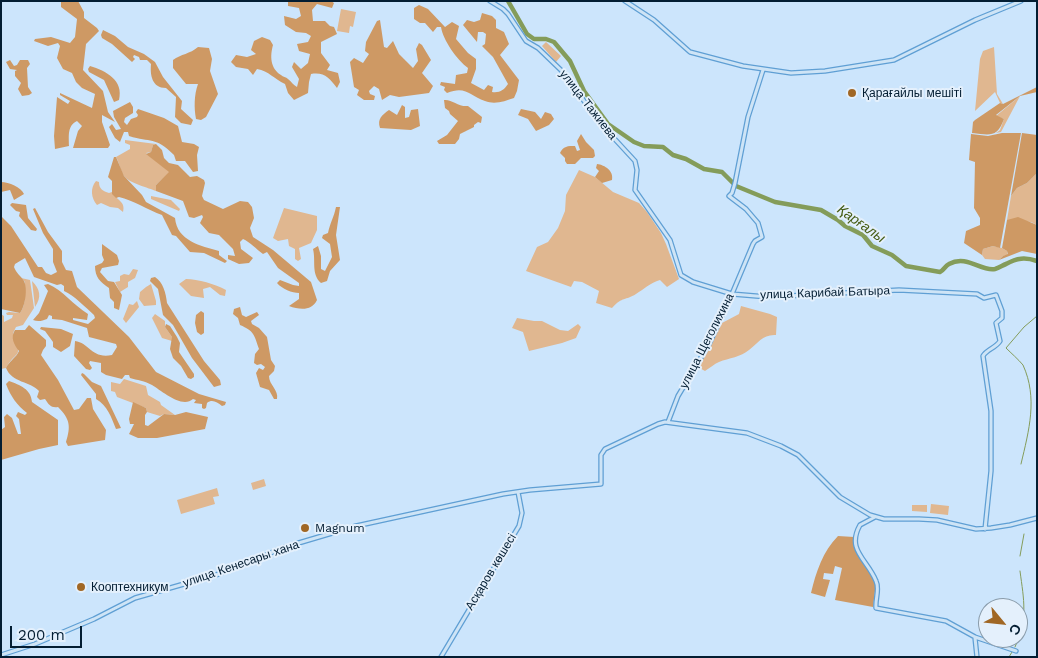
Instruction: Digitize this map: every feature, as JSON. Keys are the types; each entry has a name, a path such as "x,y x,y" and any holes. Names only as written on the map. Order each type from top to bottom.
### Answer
{"street":[{"name":"улица Тажиева","path":"490,1 508,14 526,41 538,48 564,73 599,122 623,148"},
{"path":"625,1 654,20 690,52 763,70 790,73 807,73 894,60 974,20 1020,1"},
{"name":"улица Щеголихина","path":"668,422 678,396 709,344 754,241 762,237 758,223 746,209 729,196 732,193 748,117 763,70"},
{"name":"улица Карибай Батыра","path":"623,148 637,165 636,190 670,240 681,275 693,282 732,294 768,297 899,290 977,294 984,298 996,296 1002,311 1002,318 996,323 1000,341 985,352 983,356 991,411 992,471 986,528"},
{"path":"518,492 601,484 601,455 605,449 658,424 668,422 747,433 791,451 805,462 834,493 875,517 884,519 937,520 968,527 986,528 1016,524 1037,518"},
{"name":"Асқаров көшесі","path":"441,657 519,526 522,513 518,492"},
{"name":"улица Кенесары хана","path":"1,655 35,644 94,619 135,598 219,574 285,547 356,526 518,492"},
{"path":"875,517 860,525 855,542 856,548 877,582 876,608 946,622 975,637 1016,651"},
{"path":"975,637 977,657"},
{"path":"446,648 446,657"}],"shaded area":[{"path":"61,1 78,1 84,12 84,18 99,31 86,44 83,70 103,91 108,112 115,122 102,115 102,122 110,145 108,148 73,148 78,131 82,126 77,121 70,128 69,146 55,149 57,97 68,104 70,101 60,95 60,93 92,108 95,94 82,88 76,82 72,73 63,69 57,58 60,46 58,43 48,46 34,41 35,39 51,37 70,43 75,37 77,19 61,7"},
{"path":"288,1 331,1 334,3 332,8 317,4 312,10 313,21 325,21 334,27 337,34 321,42 321,53 330,65 327,70 338,73 340,82 337,88 326,76 311,74 308,93 294,100 288,93 285,84 268,73 257,69 253,75 248,69 236,67 231,62 236,55 247,57 256,54 251,50 254,41 262,37 270,40 273,45 271,57 275,69 297,87 299,79 292,67 294,62 301,69 308,63 310,54 299,51 297,44 308,42 311,36 306,33 296,32 285,25 284,16 296,19 301,16 299,8 288,6"},
{"path":"419,5 428,9 445,27 452,22 459,26 456,39 476,59 476,69 471,83 484,90 488,85 493,87 492,92 497,92 502,91 508,84 493,57 482,46 485,44 486,34 478,32 477,42 463,25 467,20 474,22 480,20 482,13 492,16 496,20 496,28 504,32 509,44 500,55 519,80 514,98 492,103 459,90 447,93 444,90 445,87 440,85 441,82 455,84 456,75 467,73 468,68 451,49 441,27 437,27 433,32 425,23 420,23 414,19 414,8"},
{"path":"341,9 356,12 353,27 350,26 349,33 337,31"},
{"path":"380,20 384,47 387,48 393,41 399,54 413,68 418,61 416,49 419,43 422,45 431,60 422,73 433,86 429,93 399,97 390,95 382,100 379,89 374,86 369,91 370,94 375,96 374,100 364,100 357,95 359,90 354,87 350,62 354,58 363,63 369,54 365,51 366,42 377,21"},
{"path":"103,30 155,62 163,77 182,101 181,109 193,120 191,125 181,123 175,117 176,97 166,88 155,83 151,72 151,64 147,60 140,60 139,57 134,55 135,59 132,62 112,44 102,38"},
{"path":"546,42 561,56 556,62 542,46"},
{"path":"198,47 209,48 212,59 210,71 218,94 206,117 201,120 196,119 195,110 198,84 186,84 173,68 173,60"},
{"path":"994,47 997,94 1003,104 1000,103 995,92 975,111 980,59 983,51"},
{"path":"10,60 14,66 20,60 28,60 30,64 27,68 28,87 32,93 29,95 22,96 18,89 21,83 15,76 15,71 17,70 10,69 6,62"},
{"path":"90,66 112,77 119,87 119,100 114,102 104,80 89,72"},
{"path":"1037,87 1037,92 1020,96 996,115 1004,119 996,132 992,134 972,133 975,120 1000,103 1003,104"},
{"path":"1020,96 1001,132 996,133 1000,130 1004,119 996,116"},
{"path":"444,100 468,106 482,117 481,123 478,122 474,127 460,134 455,144 439,144 437,141 447,135 458,121 445,108"},
{"path":"130,102 133,107 133,113 125,118 124,122 127,125 131,119 137,117 136,112 138,109 164,118 178,126 182,142 199,147 197,155 198,171 193,172 185,161 176,161 174,155 168,149 157,142 129,136 128,132 124,132 120,142 115,138 109,127 112,124 116,130 121,129 114,117 113,111"},
{"path":"402,105 405,107 405,118 409,117 411,110 418,109 420,126 411,130 380,128 379,122 382,116 389,110 397,115"},
{"path":"521,109 535,112 541,119 545,112 551,114 554,119 549,125 536,131 528,119 518,115"},
{"path":"1002,133 1021,133 1000,248 993,246 983,249 982,255 964,243 966,231 980,225 980,218 974,208 975,162 969,160 971,134 988,136"},
{"path":"1022,133 1037,135 1037,173 1027,183 1017,188 1011,196"},
{"path":"581,134 594,150 595,156 593,158 581,158 575,164 567,164 565,158 560,153 568,146 575,146 577,151 580,150 577,141"},
{"path":"125,140 156,144 153,145 151,152 146,153 170,172 156,185 156,191 130,181 123,174 116,157 130,149 130,145 125,143"},
{"path":"156,144 162,150 164,158 169,163 178,165 190,177 197,176 204,180 202,196 204,200 223,209 240,201 248,202 252,207 254,218 250,228 253,237 273,250 311,282 317,300 315,304 305,309 289,306 299,299 299,293 287,290 277,283 280,280 299,286 299,283 278,268 267,252 263,254 243,239 240,242 241,249 253,258 249,263 239,264 228,259 228,255 235,256 233,249 219,235 209,233 200,223 202,215 194,218 189,217 183,201 156,191 156,185 169,172 146,154 151,152 153,145"},
{"path":"114,157 116,157 124,176 146,202 175,218 180,232 185,237 198,244 219,251 219,255 227,261 225,263 204,253 190,252 176,236 172,235 162,215 130,200 116,198 112,194 112,181 108,177"},
{"path":"597,164 608,169 612,174 612,180 602,183 595,177 599,171 596,168"},
{"path":"579,170 595,177 613,192 639,203 661,233 679,279 667,287 660,280 656,281 622,300 612,308 596,303 599,291 582,282 574,281 571,287 526,271 537,247 548,242 558,228 565,211 566,195"},
{"path":"1037,173 1037,225 1031,222 1007,220 1011,196 1017,188 1027,183"},
{"path":"96,181 99,182 102,189 109,193 112,192 120,201 124,208 123,212 118,208 101,203 97,205 92,193"},
{"path":"1,182 14,185 24,194 14,200 10,190 1,192"},
{"path":"151,196 171,200 180,209 179,211 151,199"},
{"path":"12,203 26,205 28,218 37,229 36,231 31,230 19,216 20,212 10,205"},
{"path":"336,207 340,207 336,235 340,260 330,271 327,281 321,283 316,276 313,249 318,246 321,256 321,269 325,271 332,257 330,244 322,238 323,235 328,233"},
{"path":"35,208 48,232 62,251 62,262 66,270 72,271 77,287 129,337 156,372 199,394 226,402 225,405 222,406 211,401 207,403 204,409 202,404 194,403 196,400 193,399 188,402 178,401 149,384 130,378 129,375 125,375 122,379 106,375 101,372 101,363 90,361 89,363 92,368 90,370 86,369 74,356 75,341 80,342 99,355 105,356 112,355 117,347 116,344 89,337 87,328 62,320 52,319 52,316 49,315 47,319 33,320 39,313 48,291 44,285 48,284 88,314 87,320 73,318 73,320 88,324 95,318 72,295 64,291 64,286 34,277 25,258 15,264 14,267 24,281 26,289 22,310 20,313 1,309 1,216 11,226 38,267 42,267 46,273 51,275 57,272 53,262 53,249 43,233 33,209"},
{"path":"284,208 317,216 317,230 311,243 299,248 301,259 298,261 295,259 295,249 289,246 288,239 278,241 273,238"},
{"path":"1018,217 1037,225 1037,254 1022,251 999,260 1008,254 1002,248 1007,220"},
{"path":"102,244 117,255 119,261 118,265 102,268 100,272 108,281 114,282 122,295 119,310 114,308 109,288 96,273 95,266 104,260"},
{"path":"993,246 1007,251 1008,255 1003,256 999,260 985,259 982,255 983,249"},
{"path":"133,269 138,270 135,278 128,282 128,287 120,292 115,282 120,281 120,276 124,274 129,275"},
{"path":"155,277 164,288 167,303 204,361 220,380 221,385 214,387 192,358 173,325 163,315 158,289 150,281 151,278"},
{"path":"21,278 30,280 34,308 23,325 16,327 13,333 18,347 17,354 6,368 1,369 1,314 4,316 4,322 12,318 13,315 7,315 6,313 20,313 22,310 25,299 25,282"},
{"path":"186,279 201,281 222,288 226,290 225,296 220,295 210,287 203,289 204,298 191,296 179,284"},
{"path":"32,281 39,293 39,300 35,307"},
{"path":"151,284 156,305 144,306 139,299 140,292"},
{"path":"137,301 139,307 126,323 123,319 129,304 133,305"},
{"path":"741,306 777,317 776,335 764,337 746,352 719,362 705,371 696,366 722,323 739,314"},
{"path":"240,307 242,315 246,317 257,312 259,315 251,321 267,337 271,360 275,366 269,379 277,393 277,399 274,399 269,390 260,387 256,373 259,368 263,370 265,367 254,363 255,354 259,349 254,336 251,331 240,325 238,318 233,314 234,309"},
{"path":"201,311 204,313 204,333 201,335 197,332 195,323 196,315"},
{"path":"155,314 165,321 165,327 172,337 172,341 162,338 152,318"},
{"path":"517,318 542,321 560,330 568,331 578,324 581,327 576,338 529,351 523,332 512,328"},
{"path":"166,324 170,326 180,343 179,352 194,374 194,377 191,379 188,378 181,366 173,358 170,349 172,337 165,327"},
{"path":"29,325 46,340 46,346 41,355 58,380 74,410 79,409 87,398 91,398 93,409 106,430 105,440 68,446 66,442 69,431 68,423 62,411 58,407 50,406 45,399 40,400 37,397 39,391 31,385 12,377 9,373 6,368 19,351 13,341 15,330 25,330"},
{"path":"41,327 61,329 73,334 70,346 61,352 53,347 53,342 45,331 40,329"},
{"path":"82,373 92,382 101,386 121,428 116,429 109,412 96,399 96,394 81,375"},
{"path":"124,379 146,386 148,395 160,402 161,405 175,415 164,414 160,416 147,412 146,408 117,397 115,392 111,391 111,382 120,384"},
{"path":"9,381 24,388 30,394 32,402 58,420 58,445 1,460 1,430 5,427 4,417 7,414 12,418 18,434 21,434 19,419 16,416 18,412 25,415 27,413 17,404 10,393 6,384"},
{"path":"133,402 146,408 145,425 148,426 164,414 175,415 186,412 208,417 205,429 157,438 138,438 129,434 134,424 130,424 129,419"},
{"path":"264,479 266,486 253,490 251,483"},
{"path":"217,488 219,496 213,497 215,504 181,514 177,500"},
{"path":"931,504 949,506 948,515 930,513"},
{"path":"912,505 927,505 927,512 912,511"},
{"path":"838,536 854,537 855,550 876,583 873,607 835,600 842,568 835,566 833,574 824,573 823,579 830,580 825,597 811,593 821,562 828,548"}],"waterway":[{"name":"Қарғалы","path":"508,1 527,34 534,39 546,39 554,42 570,61 584,91 608,124 634,142 644,146 663,147 673,155 686,159 704,169 722,172 736,186 775,202 821,210 863,235 872,246 892,255 906,266 940,272 956,261 968,262 990,269 996,269 1017,259 1037,261"},
{"path":"1021,464 1031,414 1030,390 1028,377 1023,365 1006,348 1024,327 1037,316"},
{"path":"1020,556 1024,534"},
{"path":"1020,571 1024,598"},
{"path":"1009,657 1012,652"}],"place":[{"name":"Қарағайлы мешіті","path":"852,93"},
{"name":"Magnum","path":"305,528"},
{"name":"Кооптехникум","path":"81,587"}]}
